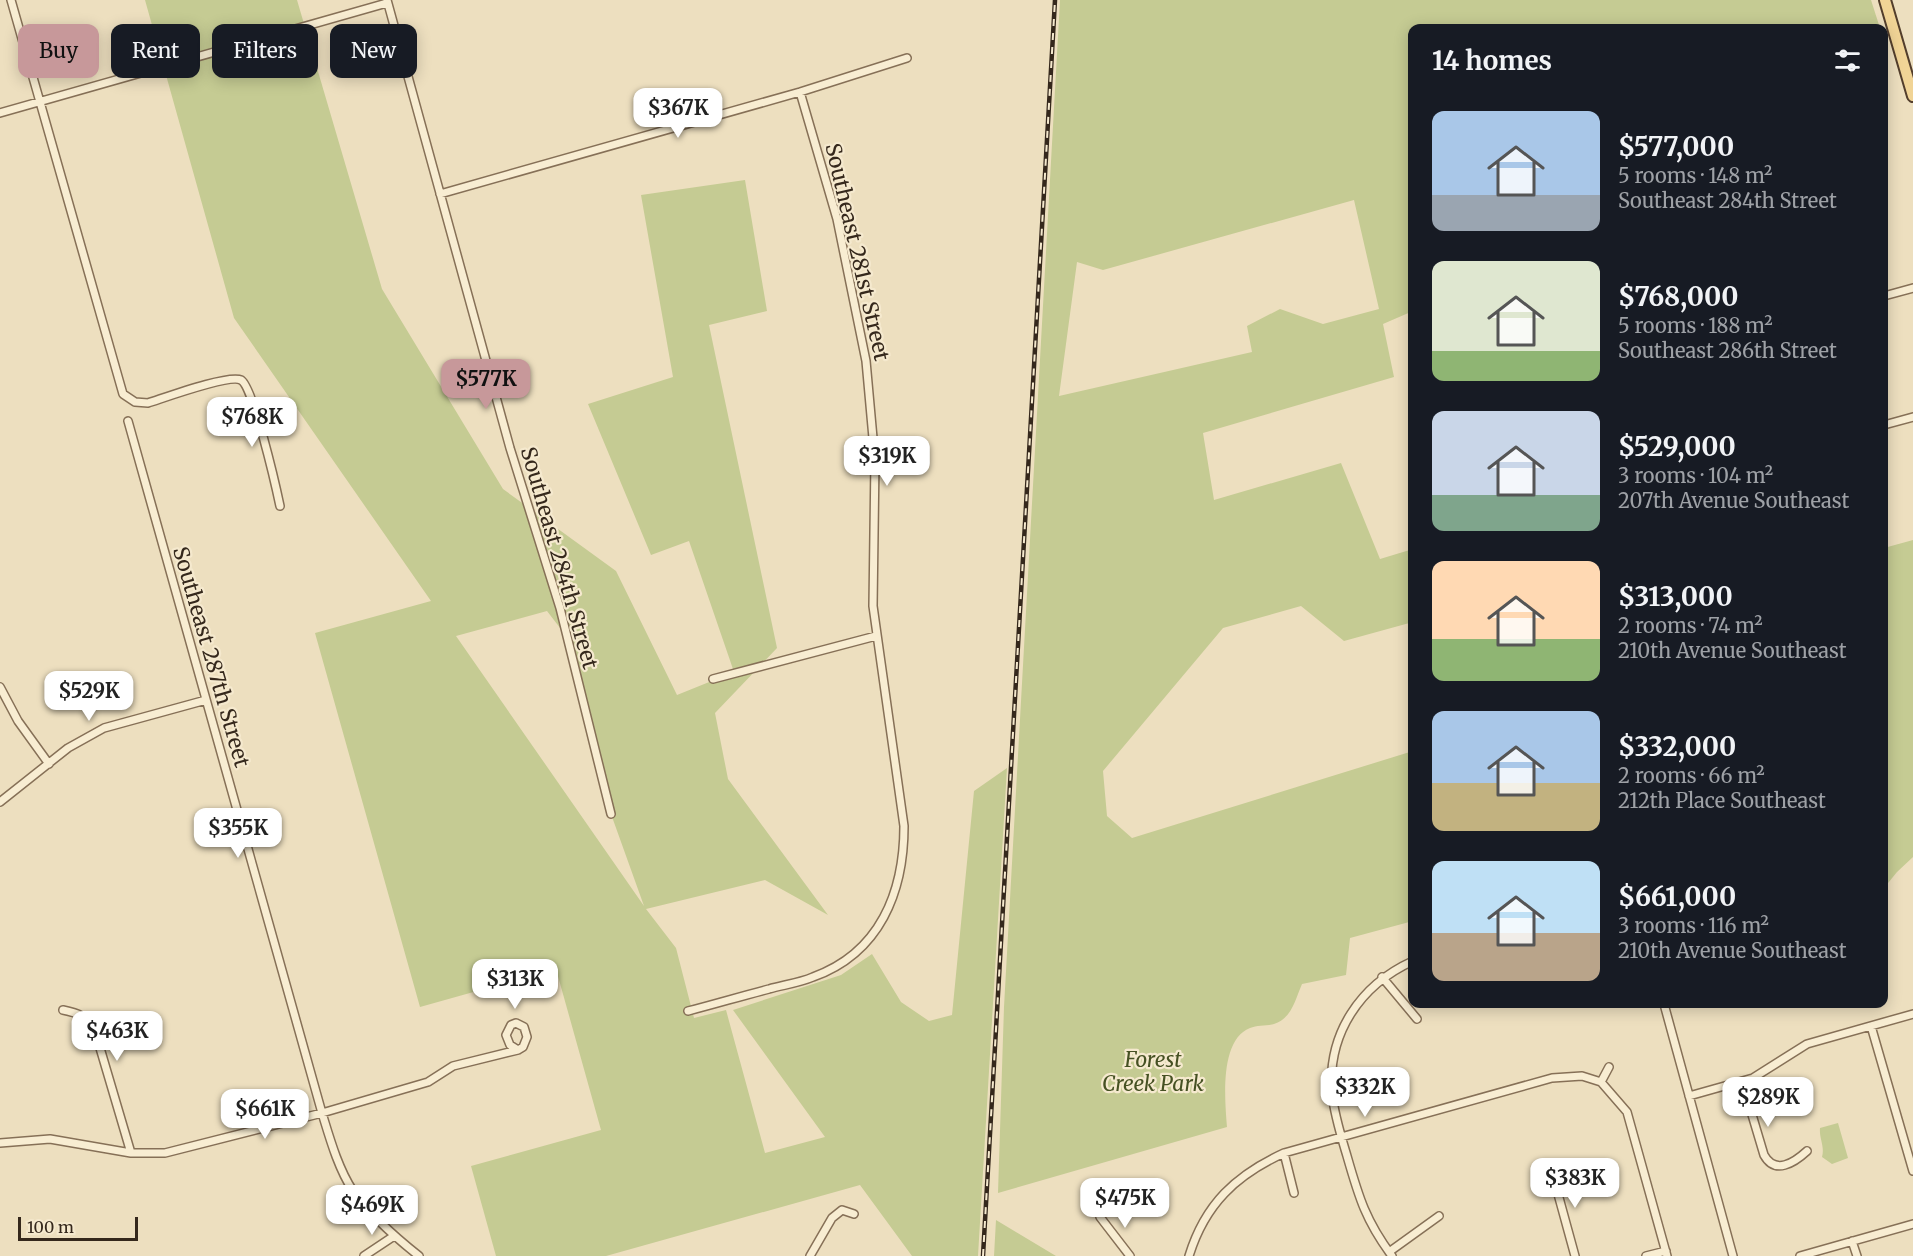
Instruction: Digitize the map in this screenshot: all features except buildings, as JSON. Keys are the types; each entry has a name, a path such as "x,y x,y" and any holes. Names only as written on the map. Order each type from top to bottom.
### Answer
{"main road":[{"path":"1885,0 1913,96"}],"street":[{"path":"11,0 120,388 127,398 140,404 226,379 241,379 247,385 254,403 280,506"},
{"path":"0,113 387,1"},
{"name":"Southeast 284th Street","path":"387,1 510,448 560,608 611,814"},
{"path":"440,194 800,92 907,58"},
{"name":"Southeast 281st Street","path":"688,1011 813,978 847,959 874,933 891,903 903,862 904,826 876,636 872,590 874,453 866,361 837,219 800,92"},
{"path":"1888,295 1913,288"},
{"path":"1888,424 1913,417"},
{"name":"Southeast 287th Street","path":"128,421 335,1153 353,1190 394,1236 419,1256"},
{"path":"713,680 876,636"},
{"path":"0,687 18,721 49,764"},
{"path":"0,802 68,748 104,728 206,700"},
{"path":"1408,964 1382,977 1357,1004 1337,1043 1332,1092 1341,1137 1360,1202 1367,1218 1391,1254 1439,1216"},
{"path":"1382,977 1408,1007"},
{"path":"1408,1008 1417,1018"},
{"path":"1665,1008 1733,1256"},
{"path":"63,1010 81,1014 95,1031 131,1153"},
{"path":"1689,1096 1762,1073 1807,1044 1913,1014"},
{"path":"1871,1026 1913,1171"},
{"path":"0,1143 50,1139 131,1153 165,1153 322,1113 428,1082 453,1066 518,1050"},
{"path":"1601,1082 1609,1067"},
{"path":"1189,1256 1200,1226 1209,1211 1231,1185 1246,1173 1284,1153 1552,1078 1582,1076 1601,1082 1627,1112 1666,1253 1646,1256"},
{"path":"1742,1081 1767,1161 1774,1166 1783,1166 1795,1162 1807,1151"},
{"path":"1284,1153 1294,1192"},
{"path":"1545,1179 1558,1194 1575,1256"},
{"path":"810,1256 832,1218 842,1210 854,1214"},
{"path":"1100,1217 1130,1256"},
{"path":"1800,1256 1913,1224"},
{"path":"364,1256 394,1236"},
{"path":"1852,1241 1857,1256"}],"green space":[{"path":"145,0 297,0 304,24 212,24 212,78 318,78 318,71 382,289 503,489 616,571 677,695 734,672 689,541 651,555 588,404 673,377 641,195 745,180 767,311 709,325 777,648 715,713 728,779 828,915 765,880 646,909 676,948 694,1018 726,1010 765,1153 825,1137 733,1010 841,975 872,954 901,1002 929,1021 952,1015 974,791 1007,768 978,1256 912,1256 860,1185 606,1256 496,1256 471,1166 601,1130 556,969 420,1007 315,633 431,601 234,318 167,78 200,78 200,24 152,24","holes":["547,611 567,637 611,814 644,906 456,636"]},
{"name":"Forest Creek Park","path":"1060,0 1871,0 1879,24 1408,24 1408,313 1383,324 1394,377 1203,433 1214,500 1341,463 1380,559 1408,551 1408,623 1344,641 1301,606 1223,628 1103,771 1107,816 1132,838 1408,753 1408,922 1350,938 1346,975 1302,984 1292,1008 1285,1017 1274,1024 1250,1028 1240,1035 1233,1045 1226,1072 1227,1127 998,1193 1004,1007","holes":["1354,200 1379,309 1323,324 1280,309 1247,326 1252,352 1059,396 1077,262 1103,270"]},
{"path":"1913,540 1913,857 1888,883 1888,547"},
{"path":"1838,1123 1848,1158 1832,1164 1822,1157 1820,1128"},
{"path":"996,1220 1056,1256 994,1256"}],"railway":[{"path":"983,1256 1055,0"}]}
